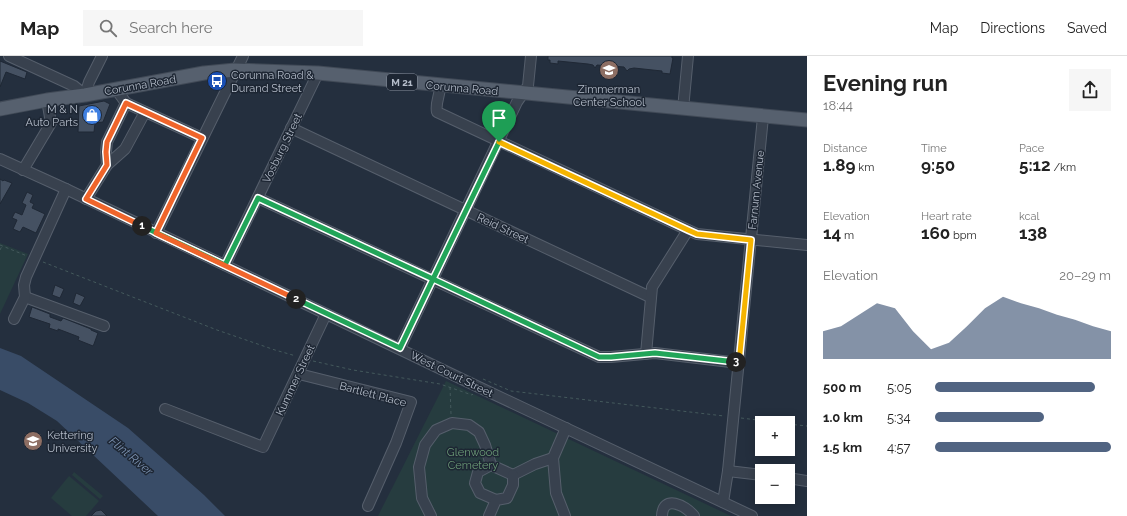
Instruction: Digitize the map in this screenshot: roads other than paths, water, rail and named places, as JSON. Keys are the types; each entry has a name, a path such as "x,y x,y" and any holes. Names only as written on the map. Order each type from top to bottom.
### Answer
{"main road":[{"name":"Corunna Road","path":"0,109 204,73 235,70 318,73 523,94 807,120"}],"street":[{"path":"9,56 74,86 85,95 89,82 102,56"},
{"path":"156,233 243,56"},
{"path":"400,348 517,102 528,86 531,56"},
{"path":"683,109 688,56"},
{"name":"Vosburg Street","path":"225,265 318,73"},
{"path":"440,86 440,94 436,104 437,112 697,234 807,245"},
{"path":"116,89 126,103 202,138"},
{"path":"23,170 51,123 47,100"},
{"path":"107,165 107,142 126,103"},
{"path":"86,199 107,165 125,149 145,112"},
{"name":"Farnum Avenue","path":"723,502 728,471 763,116"},
{"name":"Reid Street","path":"291,128 650,298"},
{"name":"West Court Street","path":"0,159 400,348 723,502 747,515"},
{"path":"14,319 24,297 26,276 66,189"},
{"path":"258,198 599,357 655,353 739,363"},
{"path":"646,354 652,287 688,230"},
{"path":"24,297 104,326"},
{"name":"Kummer Street","path":"165,409 263,447 299,374 304,358 326,314"},
{"name":"Bartlett Place","path":"299,374 412,402 368,506"},
{"path":"432,516 422,498 419,467 425,445 436,430 452,423 469,425 479,432 486,445 491,465"},
{"path":"564,516 556,493 553,458 566,428"},
{"path":"513,475 535,464 553,458"},
{"path":"491,465 513,475"},
{"path":"491,465 478,472 475,483 480,493 496,500 507,498 513,485 513,475"},
{"path":"728,471 755,474"},
{"path":"795,479 807,481"},
{"path":"489,516 496,500"},
{"path":"662,516 662,510 668,505 677,503 694,516"}],"water":[{"name":"Flint River","path":"0,348 21,356 128,428 204,495 225,516 158,516 57,421 28,403 0,390"}],"place":[{"name":"Zimmerman Center School","path":"609,70"},
{"name":"Corunna Road & Durand Street","path":"217,81"},
{"name":"M & N Auto Parts","path":"92,115"},
{"name":"Kettering University","path":"33,441"}],"park label":[{"name":"Glenwood Cemetery","path":"473,458"}]}
